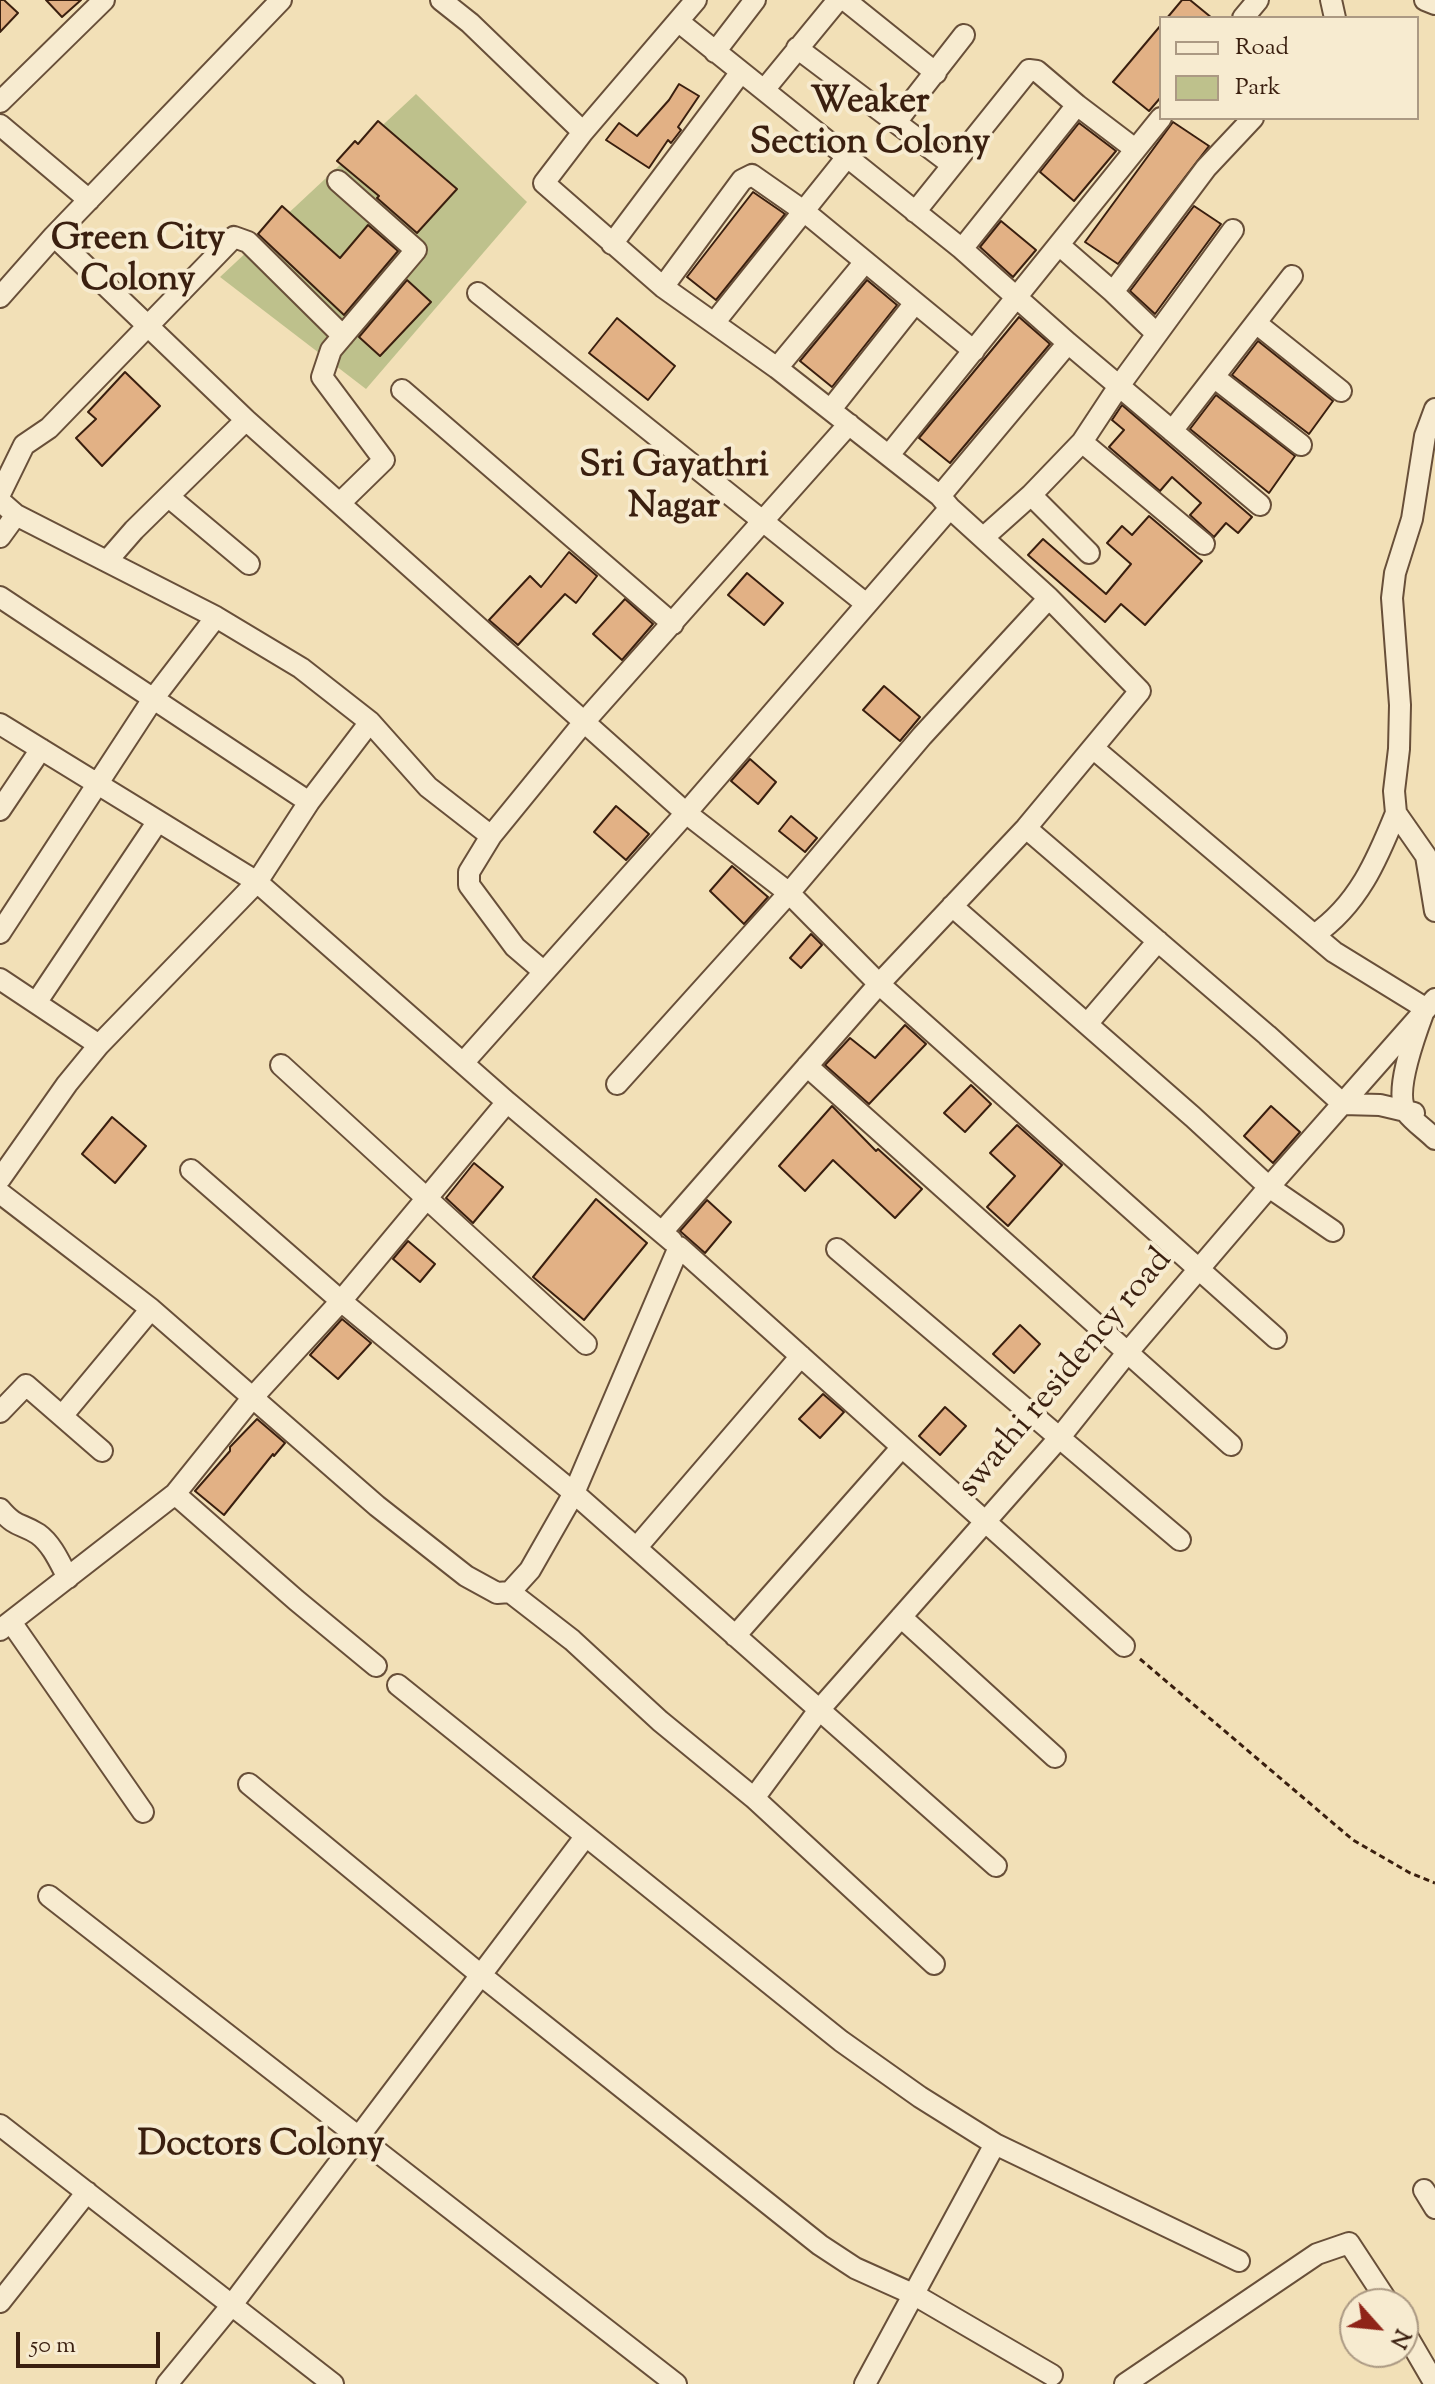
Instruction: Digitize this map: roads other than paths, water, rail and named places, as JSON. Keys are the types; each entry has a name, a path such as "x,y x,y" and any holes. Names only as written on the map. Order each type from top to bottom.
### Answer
{"street":[{"path":"0,102 104,0"},
{"path":"0,297 54,236 281,0"},
{"path":"441,0 470,23 583,132"},
{"path":"662,1232 879,984 1026,828 1140,691 1049,598 945,502 831,409 663,287 544,183 583,132 696,0"},
{"path":"715,52 755,0"},
{"path":"764,90 838,0"},
{"path":"845,0 936,73"},
{"path":"1245,16 1258,0"},
{"path":"1425,0 1435,4"},
{"path":"679,22 962,249 1014,297 1260,505"},
{"path":"896,122 964,35"},
{"path":"797,48 951,164"},
{"path":"915,212 1029,70 1037,71 1135,149"},
{"path":"612,244 741,72"},
{"path":"962,249 1077,105"},
{"path":"889,455 1159,120"},
{"path":"1113,292 1206,168 1251,120"},
{"path":"0,125 89,200"},
{"path":"714,323 847,157"},
{"path":"663,287 747,176 757,177 805,212 974,351"},
{"path":"338,181 416,250 331,350 322,377 384,460 340,503"},
{"path":"984,537 1031,495 1082,442 1233,230"},
{"path":"54,236 246,420 686,813 789,893 879,984 1276,1338"},
{"path":"0,494 24,445 49,428 234,237 248,242 343,336"},
{"path":"1059,245 1157,334"},
{"path":"777,368 865,262"},
{"path":"1172,431 1292,276"},
{"path":"478,293 865,603"},
{"path":"831,409 915,303"},
{"path":"1256,323 1341,391"},
{"path":"463,1063 686,813 865,603 1068,343"},
{"path":"1214,377 1301,445"},
{"path":"402,390 673,624"},
{"path":"1314,935 1332,923 1363,885 1396,813 1394,791 1400,705 1392,598 1395,573 1412,519 1425,436 1435,409"},
{"path":"107,561 246,420"},
{"path":"543,971 515,947 469,885 469,872 491,836 584,722 849,424"},
{"path":"1082,442 1204,544"},
{"path":"1031,495 1089,553"},
{"path":"169,497 249,564"},
{"path":"0,501 16,515 216,617 301,668 370,722 428,787 491,836"},
{"path":"0,537 16,515"},
{"path":"0,597 309,802"},
{"path":"617,1084 789,893 922,736 1049,598"},
{"path":"0,933 95,783 153,699 216,617"},
{"path":"0,1179 67,1084 99,1045 257,882 309,802 370,722"},
{"path":"0,724 257,882 507,1102 662,1232 1124,1646"},
{"path":"1093,748 1334,952 1430,1003 1401,1095 1405,1111 1435,1139"},
{"path":"0,810 41,749"},
{"path":"1396,813 1416,839 1432,870 1435,911"},
{"path":"36,1003 158,821"},
{"path":"1026,828 1343,1104 1380,1105 1435,1119"},
{"path":"952,906 1269,1187 1333,1231"},
{"path":"1087,1024 1158,941"},
{"path":"0,979 99,1045"},
{"name":"swathi residency road","path":"754,1798 819,1710 1060,1437 1127,1353 1430,1003"},
{"path":"281,1065 586,1344"},
{"path":"807,1066 1231,1445"},
{"path":"143,1812 5,1626 175,1494 253,1397 341,1301 507,1102"},
{"path":"191,1170 341,1301 637,1547 996,1866"},
{"path":"0,1193 151,1309 377,1506 466,1576 497,1593 510,1592 572,1640 660,1721 754,1798 934,1964"},
{"path":"510,1592 530,1570 574,1493 679,1247"},
{"path":"837,1249 1180,1540"},
{"path":"62,1416 151,1309"},
{"path":"637,1547 801,1356"},
{"path":"0,1412 26,1385 102,1451"},
{"path":"735,1636 902,1447"},
{"path":"175,1494 376,1666"},
{"path":"0,1509 12,1523 39,1535 68,1578"},
{"path":"901,1617 1055,1757"},
{"path":"398,1685 841,2041 920,2097 995,2144 1239,2261"},
{"path":"249,1784 482,1976 820,2245 855,2268 913,2294 1052,2375"},
{"path":"167,2384 231,2306 585,1837"},
{"path":"49,1896 676,2384"},
{"path":"0,2125 333,2384"},
{"path":"865,2384 995,2144"},
{"path":"0,2302 87,2192"},
{"path":"1135,2381 1317,2254 1335,2247 1349,2243 1379,2288"},
{"path":"1419,2355 1434,2379"}],"district":[{"name":"Weaker Section Colony","path":"870,126"},
{"name":"Green City Colony","path":"138,262"},
{"name":"Sri Gayathri Nagar","path":"674,490"},
{"name":"Doctors Colony","path":"261,2148"}]}
